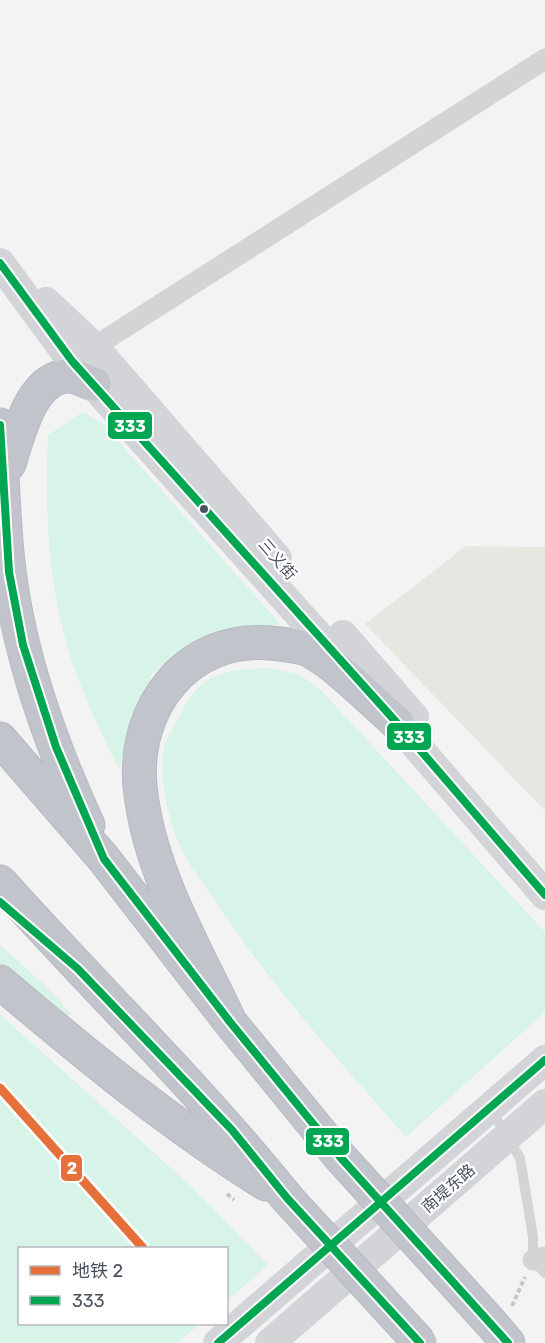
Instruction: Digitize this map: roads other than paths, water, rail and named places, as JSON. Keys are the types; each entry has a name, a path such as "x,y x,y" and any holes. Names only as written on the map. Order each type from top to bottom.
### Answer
{"highway":[{"path":"3,483 29,405 40,391 55,380 70,376 86,364"},
{"path":"0,425 9,572 23,645 56,747 104,859"},
{"path":"230,1022 161,874 148,828 140,786 140,763 147,726 155,708 169,686 196,658 216,649 242,643 261,642 306,649 325,661 397,723"},
{"path":"0,739 104,859 230,1022 341,1158 499,1333"},
{"path":"0,882 78,969 232,1130 287,1198 420,1343"},
{"path":"0,902 78,969"},
{"path":"0,982 84,1052 210,1149 287,1198"}],"street":[{"path":"86,364 545,59"},
{"name":"三义街","path":"0,261 86,364 545,895"},
{"name":"三义街","path":"86,364 545,869"},
{"name":"南堤东路","path":"218,1343 545,1060"},
{"name":"南堤东路","path":"270,1343 545,1104"}],"lane":[{"path":"490,1108 520,1158 533,1237 541,1264"}],"metro line":[{"name":"2","path":"0,1088 142,1247"}]}
